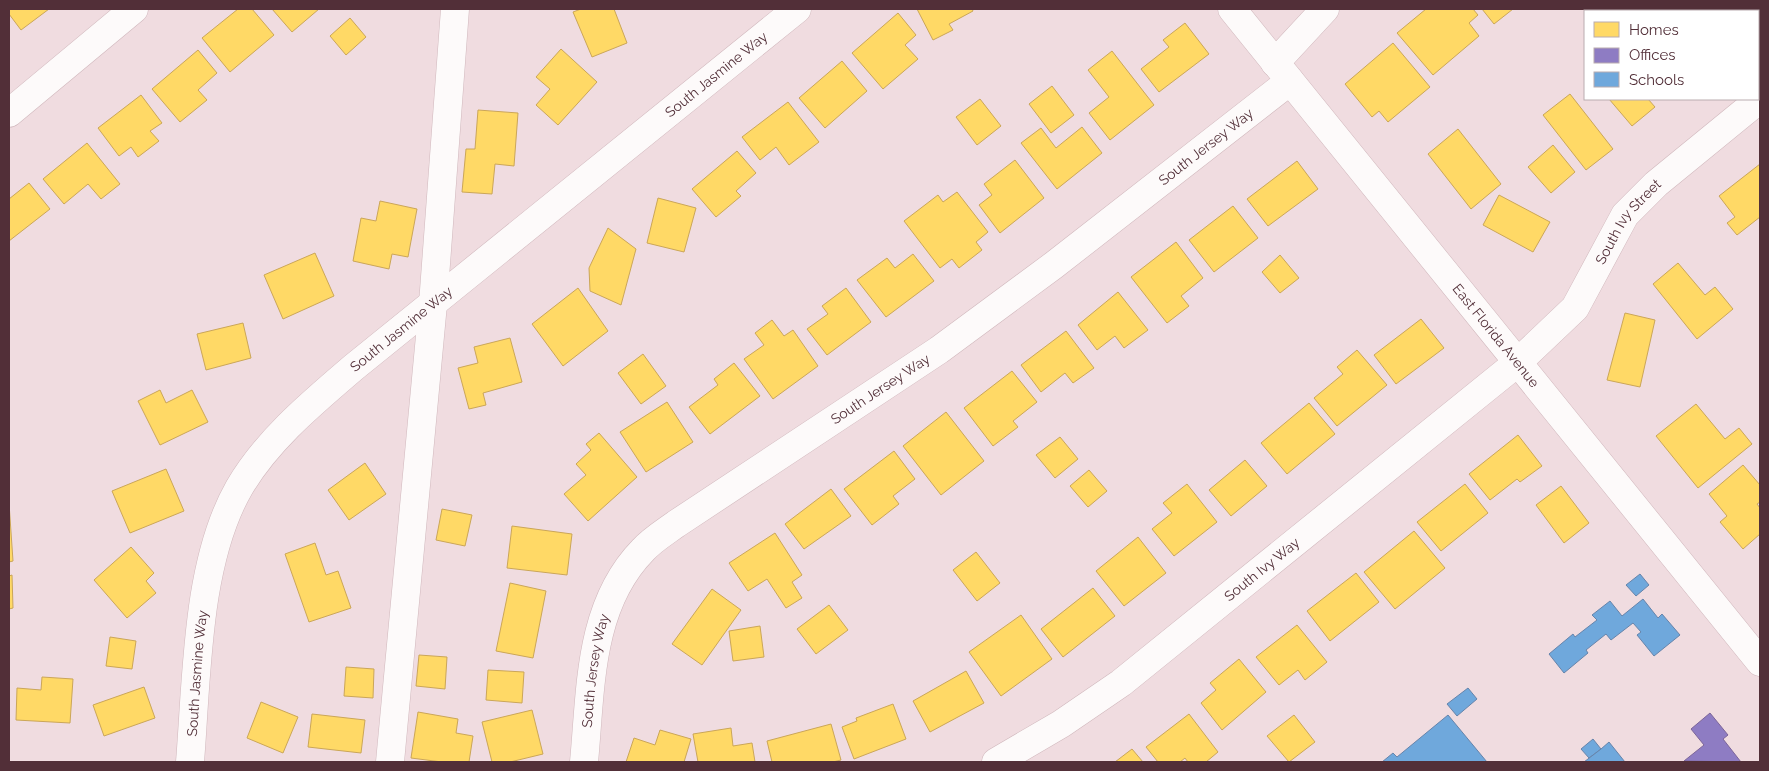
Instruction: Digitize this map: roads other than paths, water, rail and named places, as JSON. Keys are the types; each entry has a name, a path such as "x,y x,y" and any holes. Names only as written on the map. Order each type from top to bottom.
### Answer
{"street":[{"path":"9,113 134,9"},
{"path":"390,762 433,304 455,9"},
{"name":"South Jasmine Way","path":"190,762 207,584 214,549 238,489 272,443 304,410 354,367 797,9"},
{"name":"East Florida Avenue","path":"1232,9 1760,662"},
{"name":"South Jersey Way","path":"584,762 593,663 602,620 626,570 643,550 676,524 939,350 1054,265 1283,72 1325,9"},
{"name":"South Ivy Street","path":"1517,363 1554,330 1580,301 1626,215 1656,184 1758,100"},
{"name":"South Ivy Way","path":"996,762 1069,719 1120,683 1517,363"}]}
